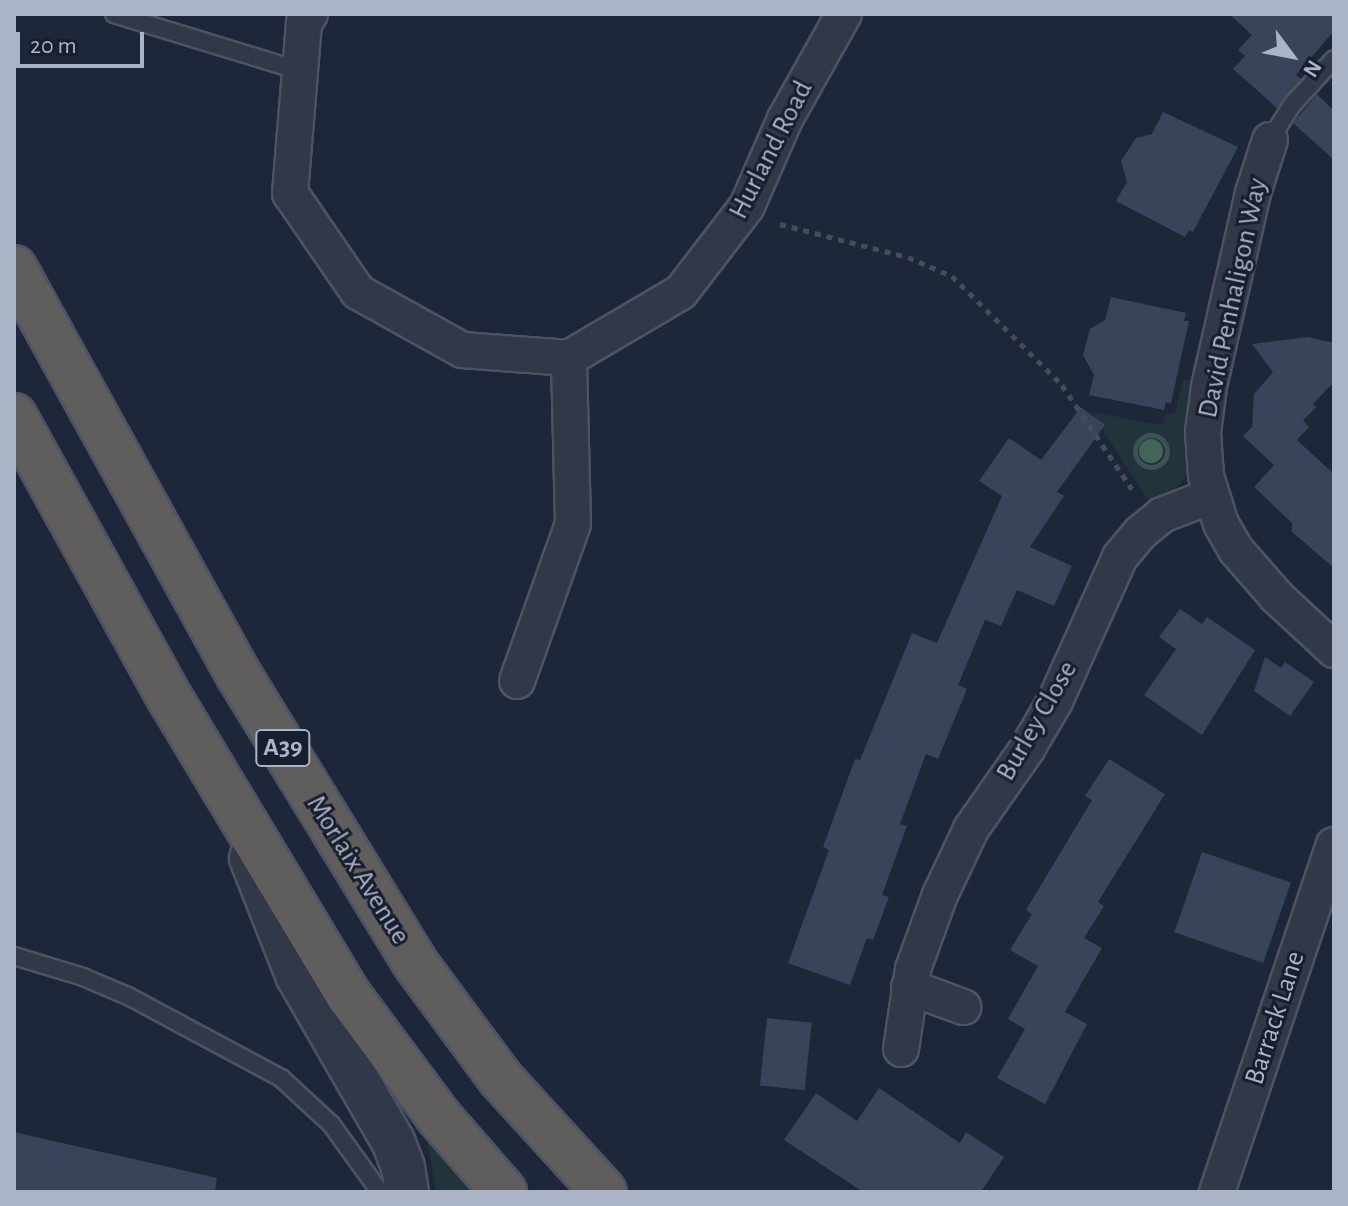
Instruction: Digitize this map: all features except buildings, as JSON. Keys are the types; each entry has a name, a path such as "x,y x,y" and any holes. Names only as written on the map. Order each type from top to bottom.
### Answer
{"highway":[{"name":"Morlaix Avenue","path":"14,268 240,677 407,951 500,1078 604,1192"},
{"name":"A39","path":"14,416 225,792 349,996 438,1116 504,1192"}],"street":[{"path":"310,14 304,23 290,193 358,292 462,350 569,358 573,524 517,681"},
{"name":"Hurland Road","path":"569,358 681,292 747,206 785,119 844,14"},
{"name":"David Penhaligon Way","path":"1270,140 1253,193 1209,387 1203,432 1211,496 1236,550 1255,574 1334,650"},
{"name":"Burley Close","path":"901,1049 909,987 925,932 964,841 1027,749 1055,701 1120,557 1155,520 1191,501 1211,496"},
{"path":"225,792 297,975 393,1141 403,1167 407,1192"},
{"name":"Barrack Lane","path":"1217,1192 1334,845"},
{"path":"909,987 963,1007"}],"lane":[{"path":"114,14 300,71"},
{"path":"1270,140 1292,105 1334,59"},
{"path":"14,956 83,977 128,996 281,1078 331,1124 380,1192"}],"path":[{"path":"747,206 788,228 908,257 952,276 1062,385 1155,520"},
{"path":"1146,436 1164,441 1167,451 1165,460 1153,470 1139,462 1135,452 1138,442 1146,436"}],"shaded area":[{"path":"1183,380 1192,381 1186,424 1188,472 1181,484 1151,504 1091,412 1162,425 1165,415 1175,413"},
{"path":"427,1140 437,1151 471,1192 436,1192"}]}
